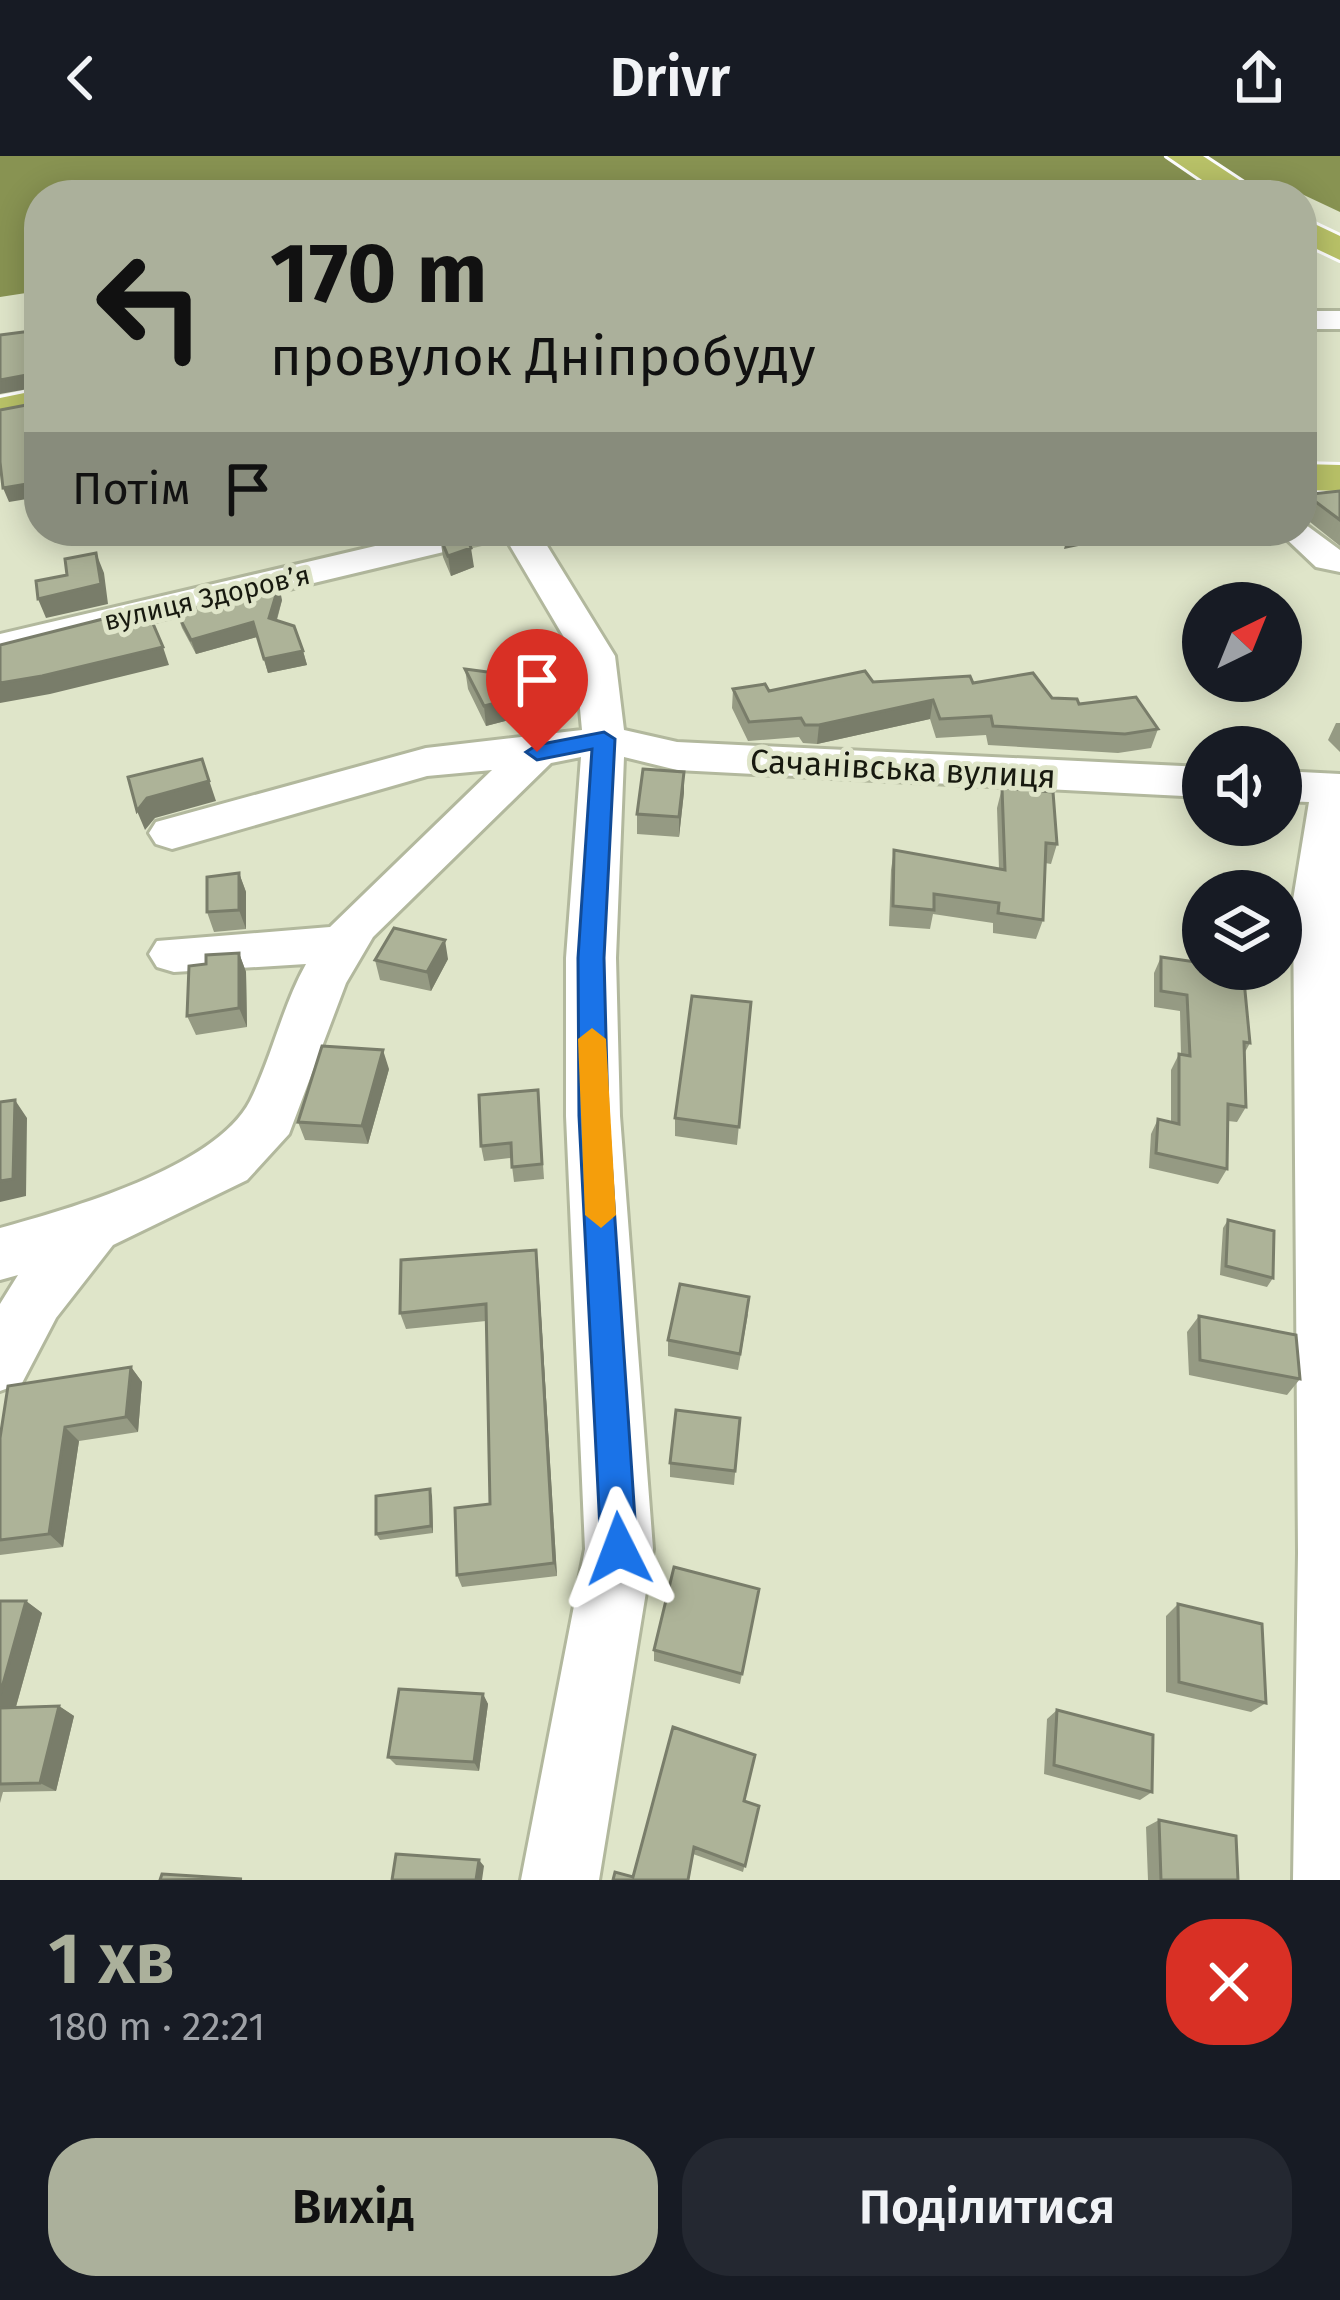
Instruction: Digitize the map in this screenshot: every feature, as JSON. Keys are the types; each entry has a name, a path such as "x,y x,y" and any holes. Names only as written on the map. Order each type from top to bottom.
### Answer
{"main road":[{"path":"1182,156 1221,180"}],"street":[{"name":"вулиця Здоровʼя","path":"0,646 421,546"},
{"path":"529,546 595,656 604,739 591,958 593,1116 619,1549 560,1880"},
{"path":"1313,546 1328,560 1340,561"},
{"path":"172,833 426,762 537,752 604,739"},
{"name":"Сачанівська вулиця","path":"604,739 677,756 1182,781"},
{"path":"0,1254 93,1227 227,1162 270,1118 322,981 343,944 537,752"},
{"path":"1318,788 1332,1531 1332,1880"},
{"path":"174,953 343,944"},
{"path":"0,1362 35,1298 93,1227"}],"shaded area":[{"path":"0,156 1340,156 1340,212 1317,201 1317,180 24,180 24,293 0,297"}],"building":[{"path":"24,332 24,375 0,380 0,335"},
{"path":"24,405 24,484 3,488 0,410"},
{"path":"1340,491 1340,520 1317,503 1317,493"},
{"path":"444,546 470,546 471,548 448,556"},
{"path":"96,553 101,584 38,599 36,581 67,575 65,559"},
{"path":"279,585 269,618 294,626 303,651 264,659 253,622 191,640 177,613"},
{"path":"107,618 108,629 151,619 163,647 0,683 0,645"},
{"path":"465,669 570,683 570,684 484,706"},
{"path":"865,671 873,682 970,676 973,683 1033,673 1052,698 1077,699 1079,704 1136,697 1158,729 1125,734 993,726 991,716 940,719 933,700 819,725 805,725 801,718 749,722 733,689 765,684 769,691"},
{"path":"202,759 209,781 147,798 137,811 128,777"},
{"path":"643,769 684,772 679,817 637,814"},
{"path":"1002,788 1053,792 1057,844 1046,843 1043,920 998,913 999,903 934,894 934,910 893,906 894,850 1005,870"},
{"path":"239,873 239,910 207,912 207,877"},
{"path":"394,928 445,940 427,972 375,960"},
{"path":"239,953 239,1008 187,1016 189,966 206,964 206,955"},
{"path":"1161,957 1182,960 1182,990 1245,990 1250,1043 1244,1042 1246,1107 1228,1104 1227,1169 1156,1153 1158,1119 1179,1124 1179,1054 1190,1056 1187,995 1161,991"},
{"path":"692,996 751,1002 739,1127 675,1118"},
{"path":"322,1046 383,1050 362,1126 298,1122"},
{"path":"538,1090 542,1164 512,1167 511,1143 481,1146 479,1095"},
{"path":"15,1100 13,1179 0,1181 0,1102"},
{"path":"1228,1220 1274,1231 1273,1278 1226,1266"},
{"path":"536,1250 554,1563 457,1575 455,1508 490,1504 486,1304 400,1313 401,1260"},
{"path":"680,1284 749,1297 740,1354 668,1340"},
{"path":"1199,1316 1296,1335 1300,1379 1200,1360"},
{"path":"131,1367 126,1417 65,1427 49,1534 0,1540 0,1438 8,1386"},
{"path":"676,1410 740,1418 735,1471 670,1463"},
{"path":"430,1489 431,1526 376,1534 376,1496"},
{"path":"674,1567 759,1589 742,1674 654,1650"},
{"path":"0,1601 26,1601 0,1695"},
{"path":"1178,1604 1262,1624 1266,1703 1179,1682"},
{"path":"399,1689 483,1694 474,1762 388,1757"},
{"path":"59,1706 40,1783 0,1784 0,1708"},
{"path":"1057,1710 1153,1735 1152,1792 1054,1765"},
{"path":"673,1727 755,1755 744,1801 759,1806 745,1866 694,1847 688,1880 613,1880 615,1872 633,1877"},
{"path":"1159,1820 1236,1836 1238,1880 1161,1880"},
{"path":"396,1854 479,1860 476,1880 392,1880"},
{"path":"162,1874 242,1879 160,1880"}],"slow traffic":[{"path":"592,1039 601,1215"}],"route":[{"path":"537,752 604,739 591,958 593,1116 619,1549"}]}
